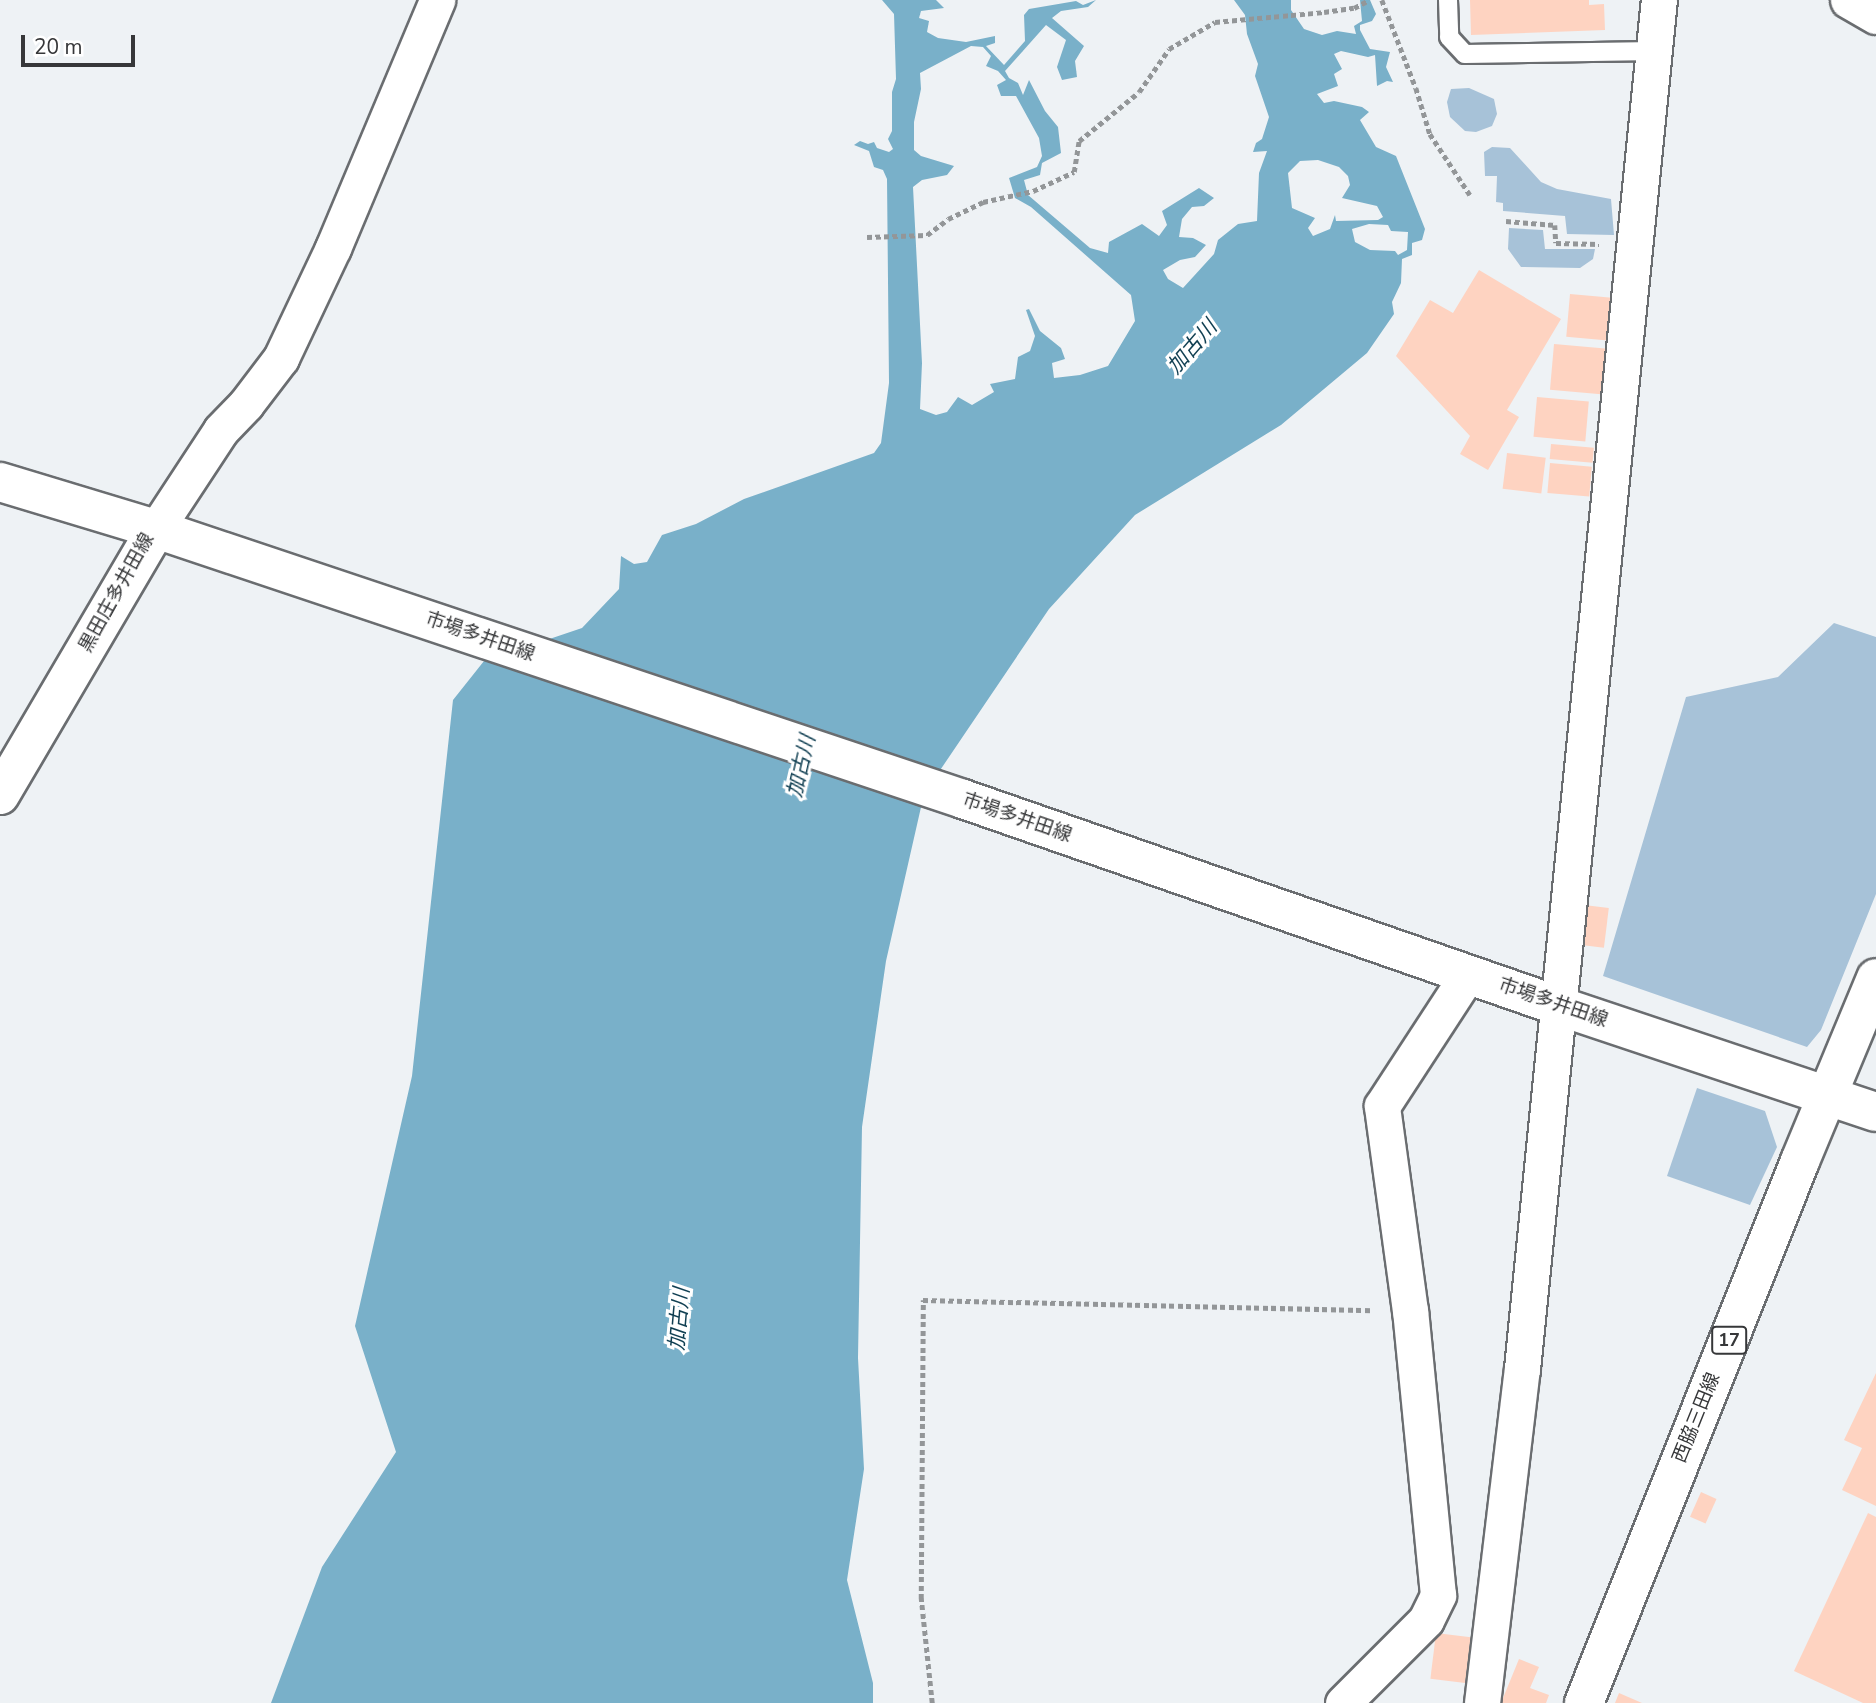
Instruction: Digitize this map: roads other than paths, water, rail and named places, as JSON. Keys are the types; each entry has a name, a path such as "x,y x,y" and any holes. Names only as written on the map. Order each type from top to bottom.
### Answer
{"main road":[{"name":"黒田庄多井田線","path":"0,482 156,529 12,754 0,795"},
{"name":"市場多井田線","path":"156,529 963,799 1556,1005 1876,1112"},
{"name":"西脇三田線","path":"1584,1703 1800,1161 1876,978"}],"street":[{"path":"156,529 221,430 246,404 281,358 333,248 437,0"},
{"path":"1482,1703 1522,1369 1556,1005 1659,0"},
{"path":"1848,0 1876,16"},
{"path":"1343,1703 1426,1620 1437,1595 1409,1311 1382,1106 1468,974"}],"lane":[{"path":"1448,0 1449,37 1465,54 1655,51"}],"water":[{"name":"加古川","path":"882,0 936,0 944,8 921,11 919,18 929,21 927,32 938,38 966,42 995,36 995,43 986,46 1004,65 1025,41 1024,15 1029,9 1076,1 1083,5 1096,0 1088,7 1061,11 1052,18 1084,46 1075,61 1077,77 1062,80 1057,67 1066,40 1046,25 1005,71 1009,78 1018,83 1023,95 1029,80 1045,111 1058,127 1061,153 1042,163 1040,175 1024,180 1028,195 1090,248 1108,253 1109,242 1142,224 1159,236 1167,225 1162,211 1199,188 1214,198 1204,206 1192,207 1182,219 1179,237 1193,238 1206,245 1195,257 1180,260 1163,270 1168,279 1183,288 1214,254 1218,240 1238,224 1257,221 1259,173 1267,151 1253,152 1256,143 1262,139 1269,117 1255,76 1258,64 1247,34 1245,15 1234,0 1291,0 1291,10 1304,29 1322,35 1337,31 1356,34 1354,26 1362,21 1360,0 1370,0 1376,14 1372,21 1360,25 1360,30 1370,49 1390,52 1386,67 1393,82 1387,81 1377,86 1375,55 1368,57 1341,51 1334,54 1342,69 1334,74 1338,86 1317,94 1324,103 1334,101 1362,107 1369,112 1360,120 1376,147 1396,156 1425,229 1422,240 1412,243 1412,255 1402,259 1401,283 1392,302 1394,314 1367,353 1281,425 1135,515 1049,609 924,794 886,961 862,1127 858,1358 864,1469 847,1580 873,1683 873,1703 271,1703 322,1567 396,1452 355,1326 412,1076 453,700 484,661 582,628 619,589 621,556 634,564 647,562 662,535 696,524 744,499 874,453 881,443 889,383 887,179 883,170 874,167 869,151 854,145 860,141 868,144 874,142 877,148 889,152 893,149 888,139 892,131 892,92 896,79 894,14","holes":["971,46 983,47 991,56 986,66 998,71 1006,80 997,85 1001,96 1016,96 1039,138 1042,156 1037,167 1009,178 1015,198 1031,207 1131,295 1135,321 1108,366 1080,375 1054,378 1052,363 1065,359 1061,348 1040,331 1029,309 1026,310 1035,336 1030,351 1018,357 1015,379 990,384 994,392 972,405 958,397 947,412 936,415 920,409 922,363 913,187 922,180 947,175 954,166 921,156 914,150 914,122 921,89 920,73","1318,160 1339,167 1348,176 1350,185 1342,198 1377,206 1383,217 1378,220 1336,221 1335,215 1330,229 1313,236 1308,228 1315,218 1292,208 1288,173 1300,161","1369,224 1388,225 1391,231 1408,232 1407,250 1398,255 1395,251 1370,250 1355,242 1352,229"]}]}
